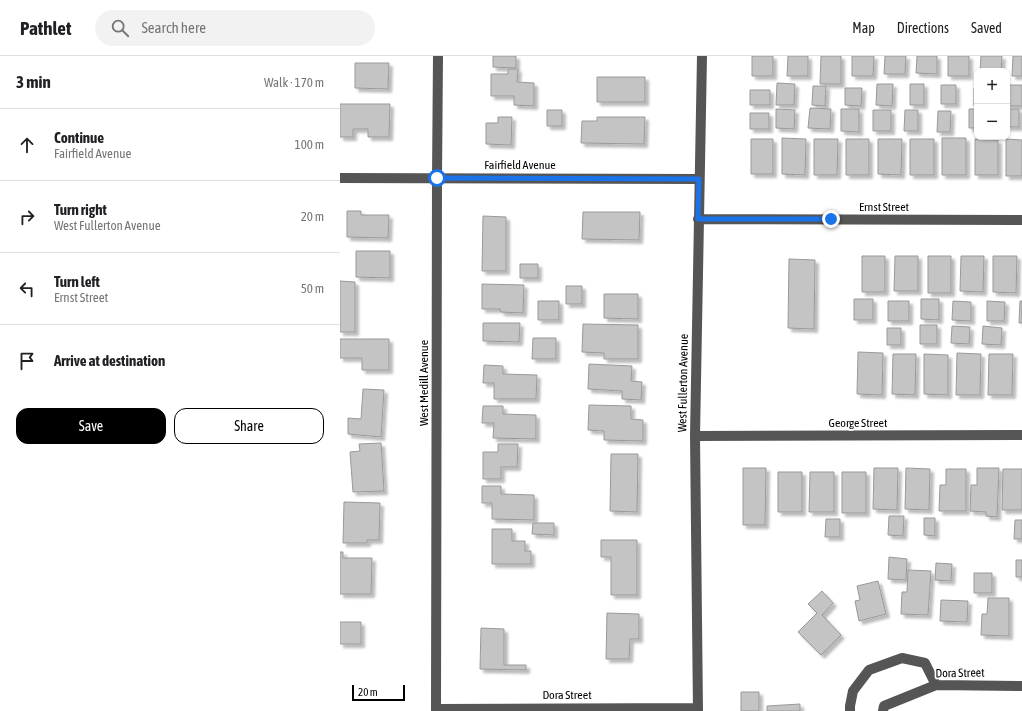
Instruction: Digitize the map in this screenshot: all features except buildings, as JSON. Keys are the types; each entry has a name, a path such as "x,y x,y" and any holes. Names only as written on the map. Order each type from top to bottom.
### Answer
{"street":[{"name":"West Medill Avenue","path":"436,710 438,56"},
{"name":"West Fullerton Avenue","path":"698,709 695,436 702,56"},
{"name":"Fairfield Avenue","path":"340,178 699,179"},
{"name":"Ernst Street","path":"698,219 1022,220"},
{"name":"George Street","path":"695,436 1022,435"},
{"path":"850,711 853,691 869,670 902,658 925,663 936,684"},
{"name":"Dora Street","path":"883,711 884,706 936,684 1022,686"},
{"name":"Dora Street","path":"436,710 698,709"}],"route":[{"path":"437,178 699,179 698,219 831,219"}]}
